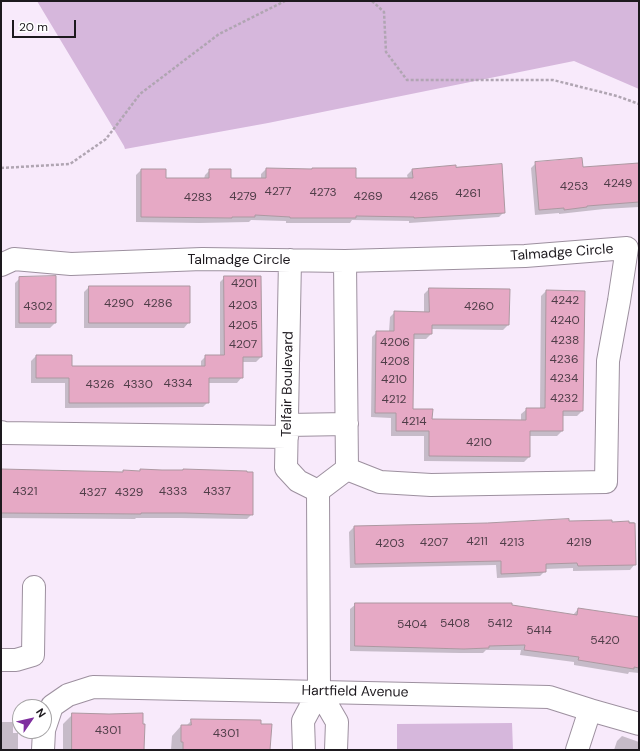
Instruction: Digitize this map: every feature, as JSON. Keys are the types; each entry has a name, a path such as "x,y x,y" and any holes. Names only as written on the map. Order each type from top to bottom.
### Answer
{"street":[{"name":"Talmadge Circle","path":"1,265 14,259 71,264 202,259 345,261 525,256 633,247 619,301 608,361 606,482 431,485 380,482 347,469"},
{"name":"Telfair Boulevard","path":"290,260 286,468 298,481 318,491"},
{"path":"304,750 304,721 319,691 318,491 347,469 345,261"},
{"path":"1,432 287,431 347,424"},
{"path":"1,660 16,660 33,655 34,587"},
{"name":"Hartfield Avenue","path":"52,706 68,695 94,687 549,697 639,724"},
{"path":"319,691 337,722 336,750"},
{"path":"577,750 590,710"},
{"name":"Hartfield Avenue","path":"43,750 44,739"}],"path":[{"path":"1,168 70,164 106,138 140,94 218,34 285,1"},
{"path":"372,1 384,12 386,52 406,80 553,80 617,96 639,104"}],"shaded area":[{"path":"37,1 639,1 639,89 574,61 268,123 125,149"},
{"path":"512,723 513,750 397,750 397,724"}],"building":[{"path":"582,158 583,167 639,163 639,202 587,206 564,210 564,208 539,210 535,162"},
{"path":"502,164 505,213 414,218 356,216 356,218 290,218 255,215 255,217 232,218 141,217 141,169 166,169 166,178 209,178 209,169 231,169 231,178 266,178 266,168 356,168 356,178 413,178 412,169 456,165 456,167"},
{"path":"56,276 56,323 19,323 19,277"},
{"path":"224,276 261,276 262,357 243,357 243,378 209,378 209,403 69,403 69,378 36,378 36,355 72,355 72,366 205,366 205,355 224,355"},
{"path":"89,286 190,286 190,323 89,323"},
{"path":"429,288 510,289 509,325 432,325 432,334 414,334 413,409 433,409 432,419 526,420 526,408 545,408 546,290 585,291 583,411 563,411 563,431 530,431 530,457 429,456 429,431 396,431 396,413 375,413 376,331 394,331 394,311 429,312"},
{"path":"1,469 123,472 123,470 140,471 140,469 183,469 253,472 253,515 185,513 1,513"},
{"path":"569,519 569,521 612,520 612,522 629,521 629,523 635,523 636,565 578,566 577,563 546,564 546,572 501,574 501,561 355,564 354,526 487,523"},
{"path":"355,603 512,603 512,605 577,615 578,608 639,617 639,668 634,667 634,669 578,660 579,657 524,650 525,645 489,646 489,648 464,649 355,646"},
{"path":"72,713 143,713 143,724 145,724 144,750 72,750"},
{"path":"191,719 261,720 261,724 272,724 270,750 183,750 183,742 181,742 181,725 191,725"}]}
